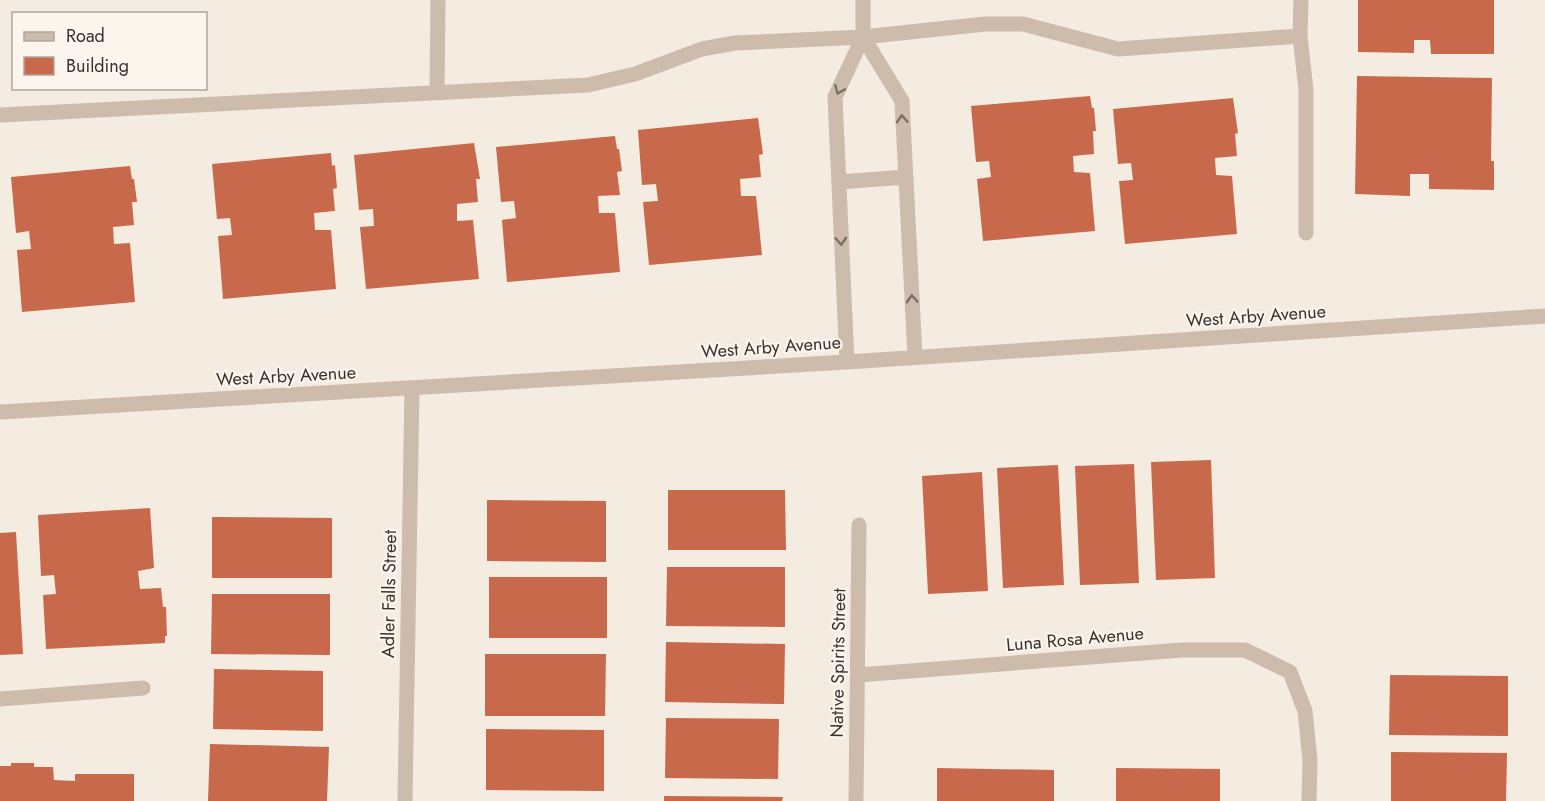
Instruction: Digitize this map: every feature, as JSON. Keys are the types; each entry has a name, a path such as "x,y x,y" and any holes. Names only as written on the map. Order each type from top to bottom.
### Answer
{"street":[{"path":"437,92 438,0"},
{"path":"847,362 835,97 863,36 863,0"},
{"path":"1301,0 1300,36 1306,90 1306,234"},
{"path":"0,116 588,85 635,74 702,49 735,43 863,36 985,24 1023,24 1118,49 1300,36"},
{"path":"863,36 902,101 915,357"},
{"path":"839,182 906,177"},
{"name":"West Arby Avenue","path":"0,412 847,362 1545,316"},
{"name":"Adler Falls Street","path":"405,801 412,388"},
{"name":"Native Spirits Street","path":"856,801 859,525"},
{"name":"Luna Rosa Avenue","path":"858,675 1182,650 1245,650 1290,672 1305,711 1310,760 1309,801"},
{"path":"0,699 143,688"}],"building":[{"path":"1358,0 1494,0 1494,54 1431,54 1430,40 1414,40 1414,53 1358,52"},
{"path":"1357,76 1492,78 1491,161 1494,161 1494,190 1429,189 1429,174 1410,174 1410,196 1355,194"},
{"path":"1090,96 1092,108 1094,108 1096,131 1093,131 1094,154 1073,156 1074,172 1090,173 1095,231 983,241 977,179 991,177 989,161 976,162 971,106"},
{"path":"1233,98 1238,133 1235,134 1237,156 1215,158 1216,175 1232,176 1237,234 1125,244 1119,181 1133,180 1131,163 1118,164 1113,109"},
{"path":"758,118 763,154 759,155 761,177 740,179 741,196 756,196 762,255 649,265 643,202 658,201 656,184 642,185 638,130"},
{"path":"615,136 622,171 617,172 620,195 598,196 599,213 615,213 620,272 507,282 502,220 516,218 514,201 501,202 496,147"},
{"path":"474,143 480,179 476,179 478,202 457,204 457,221 473,220 479,279 366,289 360,227 374,226 373,209 359,210 354,155"},
{"path":"331,153 332,166 335,165 337,188 333,189 335,211 314,213 315,230 331,230 336,289 223,299 218,236 232,235 230,218 217,219 212,164"},
{"path":"130,166 137,202 132,202 134,225 113,227 114,244 130,243 135,302 22,312 17,250 31,249 29,231 16,233 11,177"},
{"path":"1211,460 1215,578 1156,580 1151,462"},
{"path":"1134,464 1139,583 1080,585 1075,466"},
{"path":"1058,465 1064,585 1003,588 997,468"},
{"path":"982,472 988,591 928,594 922,476"},
{"path":"668,490 785,490 786,550 668,550"},
{"path":"487,500 606,501 606,562 487,561"},
{"path":"150,508 154,568 138,571 140,589 161,588 163,607 166,607 167,636 165,636 165,643 46,649 43,595 56,594 54,575 41,576 38,515"},
{"path":"212,517 332,518 332,578 212,578"},
{"path":"16,532 23,654 0,655 0,533"},
{"path":"667,567 785,567 785,627 666,626"},
{"path":"489,577 607,577 607,638 489,638"},
{"path":"212,594 330,594 330,655 211,654"},
{"path":"666,642 785,644 784,704 665,702"},
{"path":"485,654 606,654 605,716 485,716"},
{"path":"214,669 323,671 323,731 213,729"},
{"path":"1390,675 1508,676 1508,736 1389,735"},
{"path":"666,718 779,719 778,779 665,778"},
{"path":"486,729 604,730 604,791 486,790"},
{"path":"210,744 329,747 327,801 208,801"},
{"path":"1391,752 1507,753 1506,801 1391,801"},
{"path":"11,763 34,763 34,767 53,767 54,780 75,781 75,774 134,774 134,801 0,801 0,766 11,766"},
{"path":"937,768 1054,770 1054,801 937,801"},
{"path":"1116,768 1220,769 1220,801 1116,801"},
{"path":"664,796 783,797 782,801 664,801"}]}
